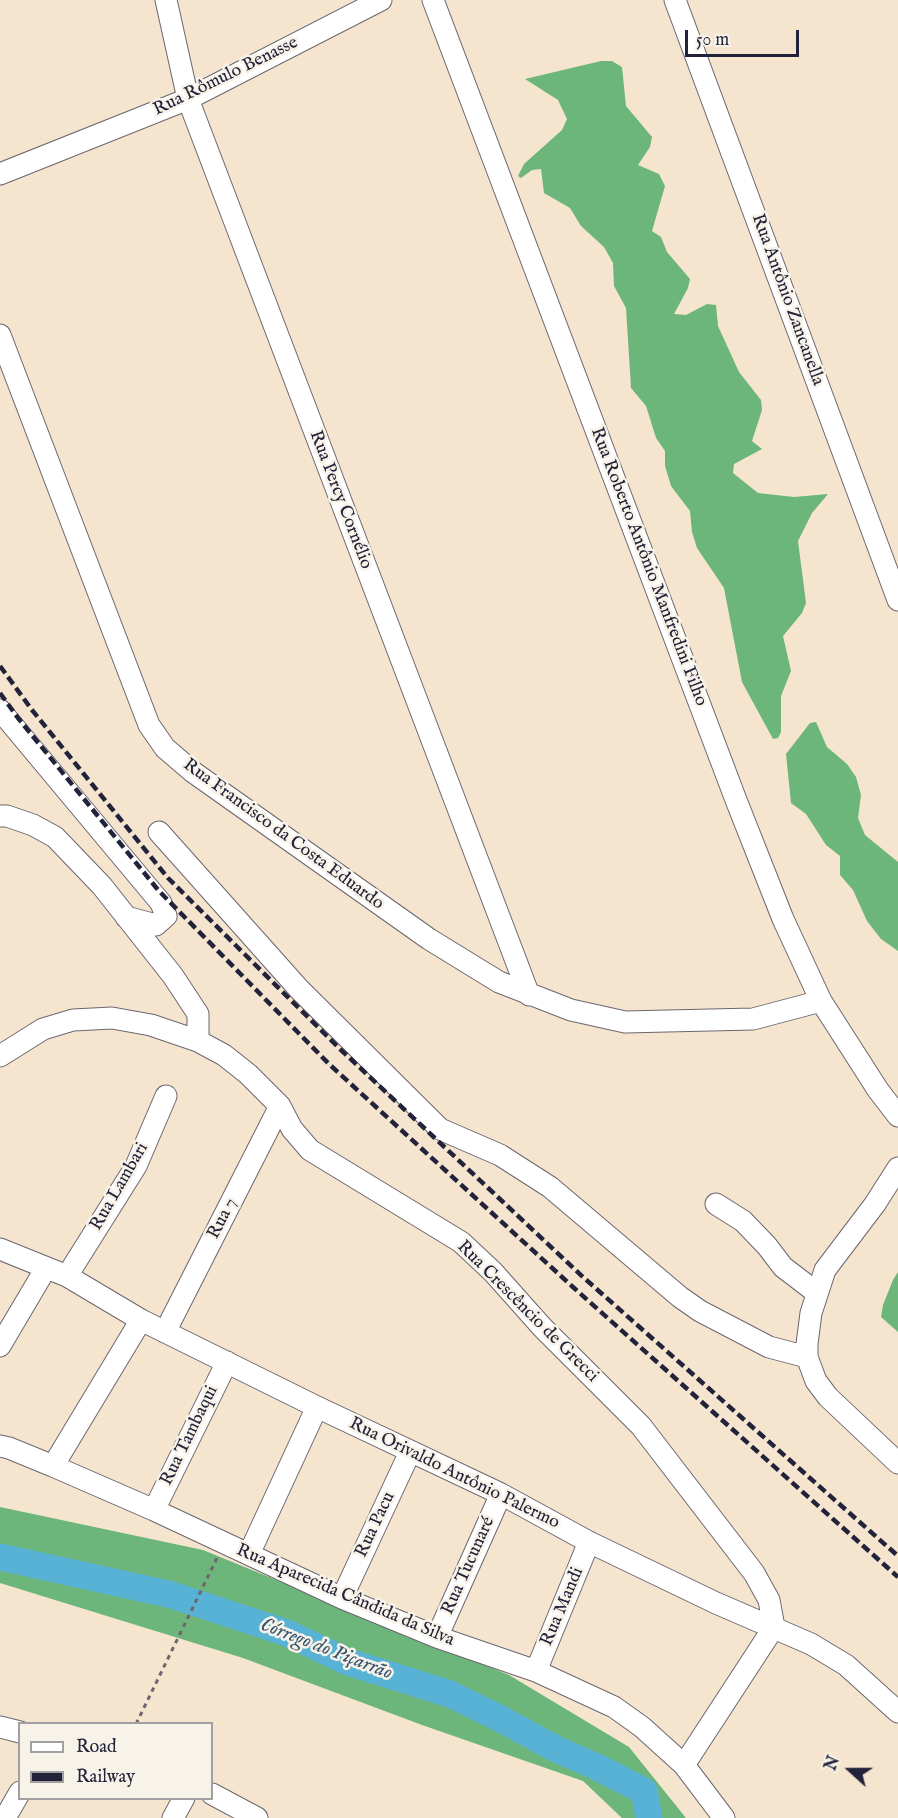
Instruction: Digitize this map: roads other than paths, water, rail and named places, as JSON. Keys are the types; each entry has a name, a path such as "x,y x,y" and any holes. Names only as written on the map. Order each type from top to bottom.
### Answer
{"street":[{"name":"Rua Percy Cornélio","path":"166,0 188,99 529,995"},
{"name":"Rua Rômulo Benasse","path":"0,174 188,99 381,0"},
{"name":"Rua Roberto Antônio Manfredini Filho","path":"433,0 783,919 821,1001 878,1090 898,1116"},
{"name":"Rua Antônio Zancanella","path":"675,0 898,600"},
{"name":"Rua Francisco da Costa Eduardo","path":"0,335 149,725 165,748 193,772 429,939 499,982 529,995 571,1010 625,1022 753,1019 821,1001"},
{"path":"0,710 161,903 166,916 156,925 126,917"},
{"path":"0,816 7,816 33,825 55,837 102,886 173,976 198,1014 198,1041"},
{"path":"159,832 299,990 440,1129 500,1155 550,1187 700,1311 769,1347 807,1357"},
{"name":"Rua Crescêncio de Grecci","path":"0,1056 44,1029 73,1020 112,1018 151,1025 198,1041 225,1054 280,1106 292,1130 310,1150 461,1242 493,1272 542,1327 641,1426 754,1574 769,1600 774,1627"},
{"name":"Rua Lambari","path":"67,1276 136,1166 166,1096"},
{"name":"Rua 7","path":"165,1332 280,1106"},
{"path":"898,1168 875,1204 825,1270 811,1313 807,1357 816,1381 828,1396 898,1463"},
{"path":"716,1204 743,1221 783,1267 817,1293"},
{"name":"Rua Orivaldo Antônio Palermo","path":"0,1249 67,1276 141,1320 501,1494 589,1542 811,1644 846,1665 898,1712"},
{"path":"0,1346 46,1268"},
{"path":"53,1466 141,1320"},
{"name":"Rua Tambaqui","path":"154,1510 227,1362"},
{"path":"249,1554 317,1407"},
{"name":"Rua Aparecida Cândida da Silva","path":"0,1446 53,1466 154,1510 342,1598 436,1637 536,1671 614,1707 642,1727 684,1765 724,1818"},
{"name":"Rua Pacu","path":"342,1598 410,1452"},
{"name":"Rua Tucunaré","path":"436,1637 501,1494"},
{"name":"Rua Mandi","path":"536,1671 589,1542"},
{"path":"684,1765 774,1627"},
{"path":"0,1727 18,1732"},
{"path":"5,1818 18,1795"},
{"path":"213,1795 257,1818"},
{"path":"173,1818 183,1800"}],"waterway":[{"name":"Córrego do Piçarrão","path":"0,1557 172,1595 287,1633 348,1662 450,1694 644,1791 649,1818"}],"railway":[{"path":"0,666 32,710 168,878 341,1050 583,1277 898,1556"},
{"path":"0,693 159,891 329,1064 574,1288 898,1577"}]}
